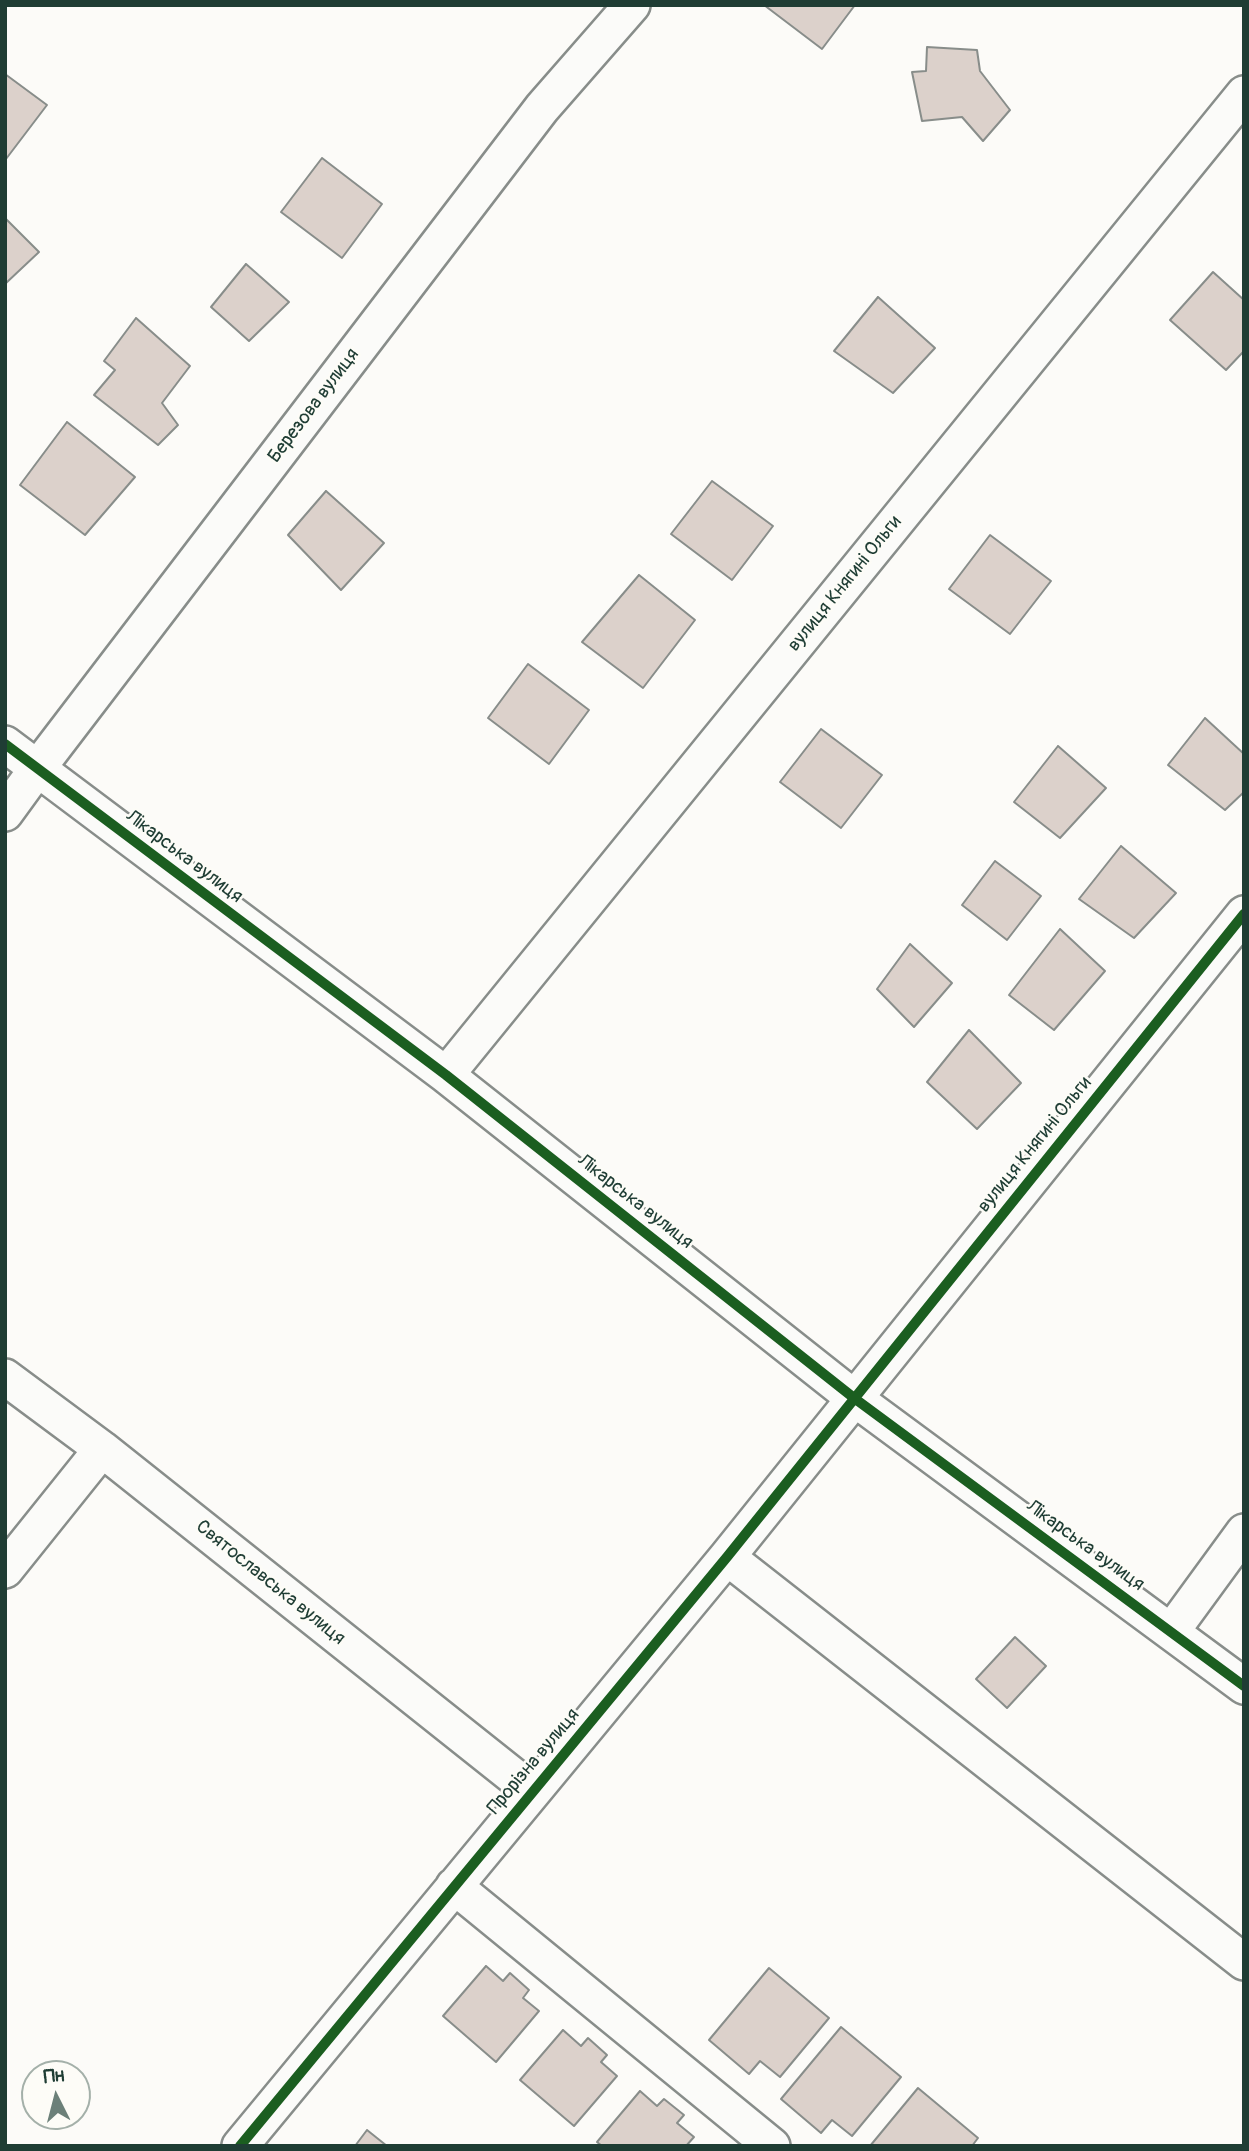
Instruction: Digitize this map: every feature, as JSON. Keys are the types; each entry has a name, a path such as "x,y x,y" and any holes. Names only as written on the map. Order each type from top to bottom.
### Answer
{"street":[{"name":"Березова вулиця","path":"5,813 542,108 632,5"},
{"name":"вулиця Княгині Ольги","path":"446,1075 1244,94"},
{"name":"Лікарська вулиця","path":"5,744 446,1075 854,1398 1244,1686"},
{"name":"вулиця Княгині Ольги","path":"854,1398 1244,914"},
{"name":"Святославська вулиця","path":"5,1377 102,1449 532,1791"},
{"name":"Прорізна вулиця","path":"240,2146 727,1557 854,1398"},
{"path":"5,1570 102,1449"},
{"path":"1171,1632 1244,1532"},
{"path":"727,1557 1244,1962"},
{"path":"454,1886 772,2146"}],"building":[{"path":"764,5 855,5 822,49"},
{"path":"927,47 977,50 980,71 1010,110 983,141 962,117 922,121 912,72 926,71"},
{"path":"5,74 47,105 6,159 5,159"},
{"path":"322,158 382,204 342,258 281,212"},
{"path":"5,218 39,252 5,284"},
{"path":"246,264 289,302 249,341 211,307"},
{"path":"1213,272 1244,300 1244,351 1226,370 1170,320"},
{"path":"878,297 935,348 893,393 834,351"},
{"path":"136,318 190,366 162,403 178,425 158,445 94,395 115,370 104,361"},
{"path":"67,422 135,477 85,535 20,485"},
{"path":"712,481 773,526 732,580 671,534"},
{"path":"326,491 384,543 341,590 288,535"},
{"path":"990,535 1051,581 1010,634 949,589"},
{"path":"639,575 695,620 643,688 582,642"},
{"path":"528,664 589,710 549,764 488,718"},
{"path":"1205,718 1244,754 1244,792 1225,810 1168,765"},
{"path":"821,729 882,775 841,828 780,782"},
{"path":"1058,746 1106,788 1060,838 1014,802"},
{"path":"1121,846 1176,893 1134,938 1079,899"},
{"path":"995,861 1041,896 1007,940 962,905"},
{"path":"1060,929 1105,971 1054,1030 1009,995"},
{"path":"910,944 952,983 914,1027 877,989"},
{"path":"969,1030 1021,1083 977,1129 927,1082"},
{"path":"1015,1637 1046,1666 1007,1708 976,1679"},
{"path":"486,1966 503,1981 510,1973 529,1990 523,1998 539,2011 496,2062 443,2016"},
{"path":"769,1968 829,2018 780,2077 760,2061 749,2074 709,2040"},
{"path":"841,2027 901,2077 852,2136 832,2120 821,2133 781,2099"},
{"path":"563,2030 581,2046 588,2038 607,2055 601,2062 617,2076 574,2126 520,2080"},
{"path":"918,2088 978,2138 972,2146 870,2146"},
{"path":"640,2091 657,2106 664,2099 684,2115 677,2123 694,2137 686,2146 602,2146 597,2142"},
{"path":"367,2130 387,2146 355,2146"}],"cycle path":[{"path":"5,744 446,1075 854,1398 1244,1686"},
{"path":"240,2146 727,1557 1244,914"}]}
